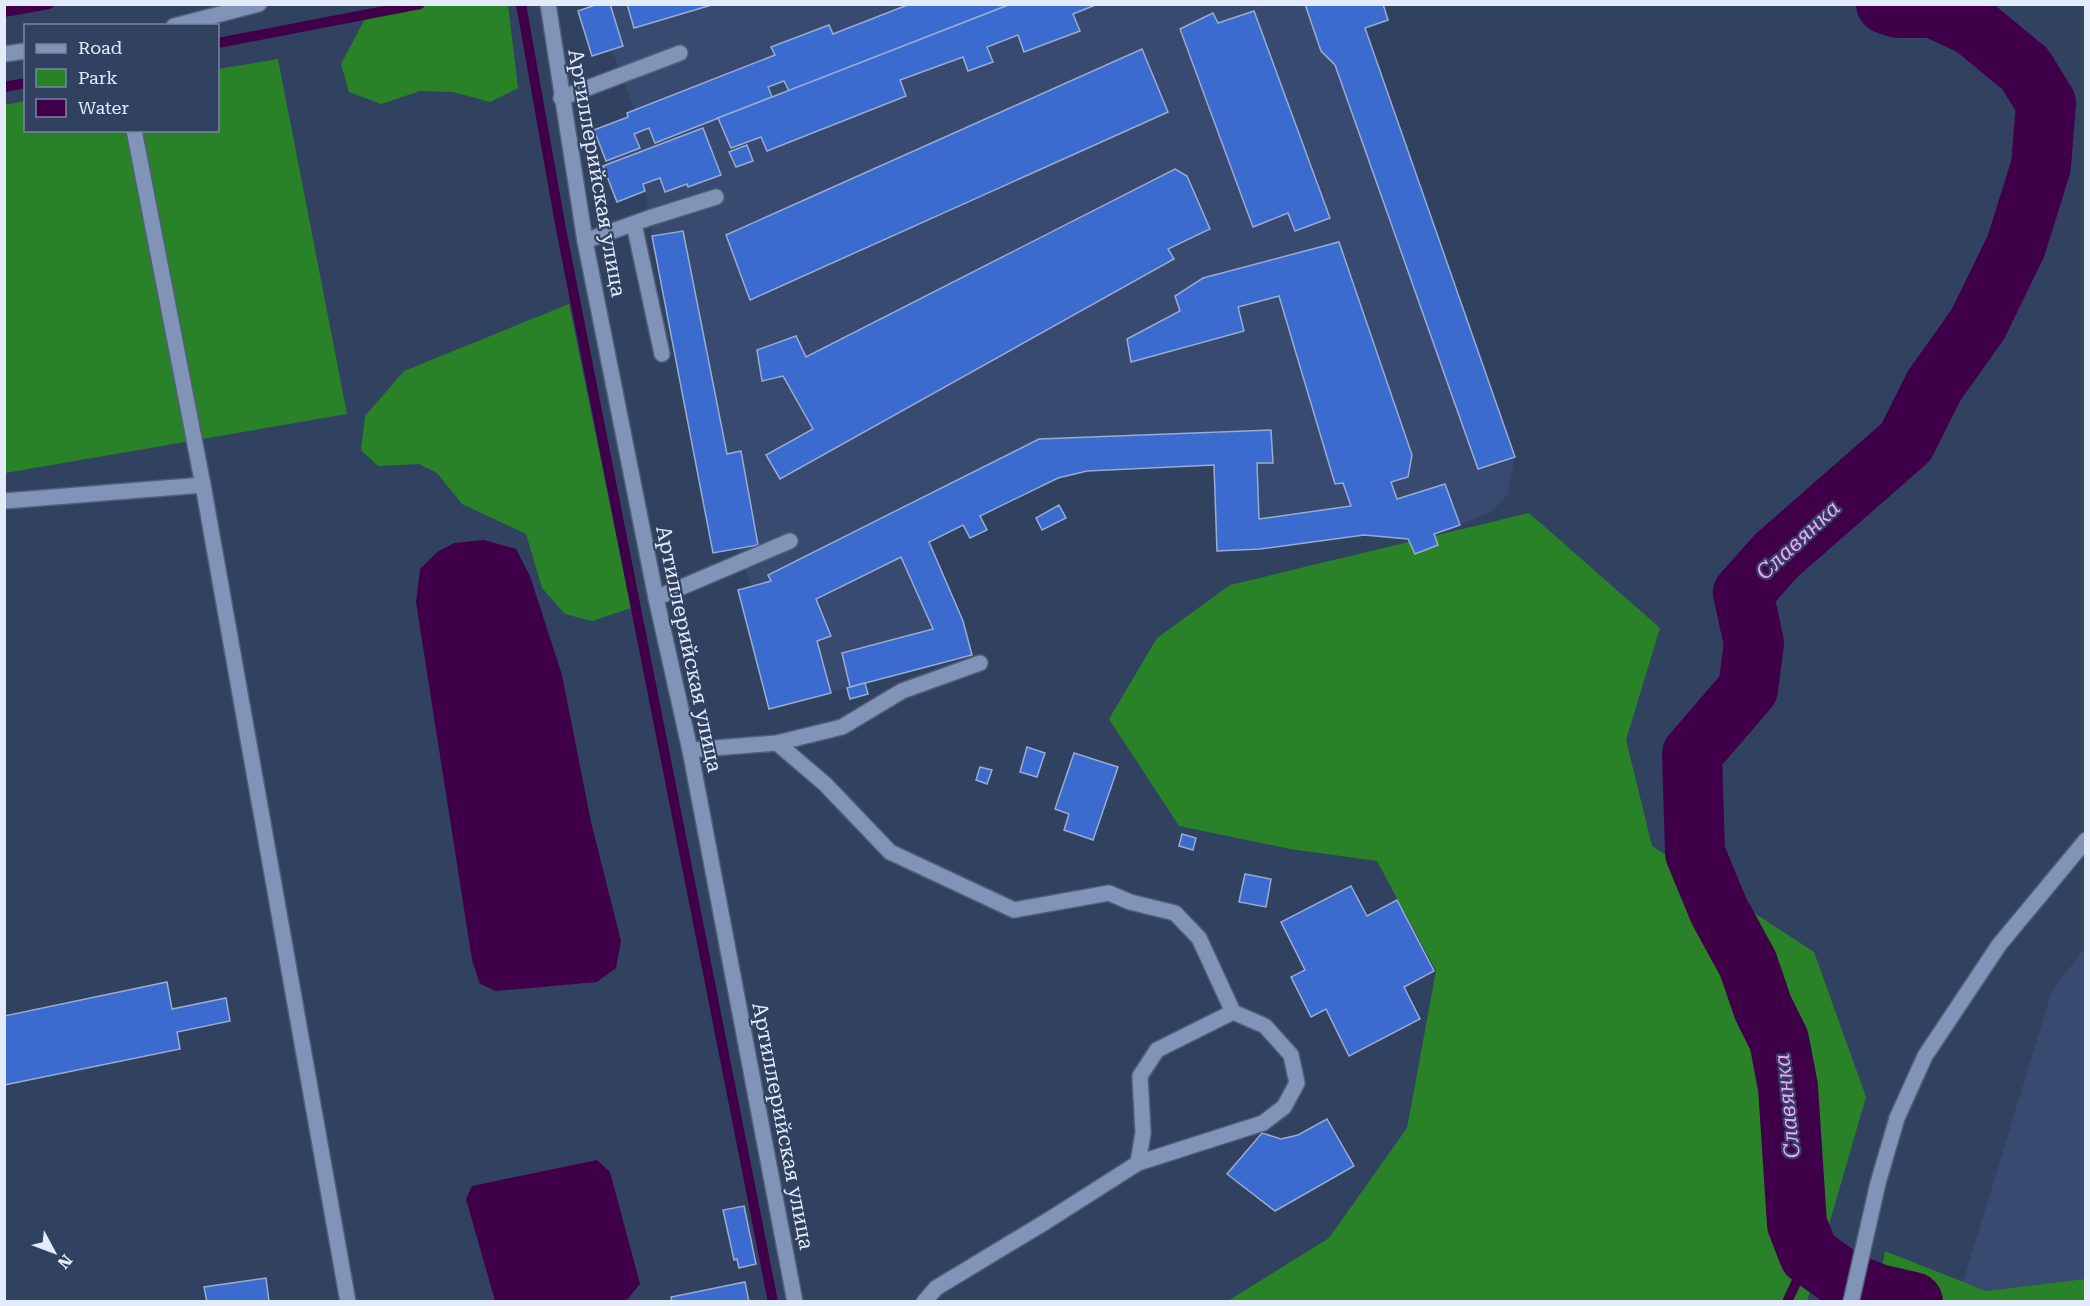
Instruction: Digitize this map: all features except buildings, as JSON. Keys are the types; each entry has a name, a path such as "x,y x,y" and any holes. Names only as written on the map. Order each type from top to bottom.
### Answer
{"street":[{"path":"182,24 259,4"},
{"name":"Артиллерийская улица","path":"548,4 585,241 656,598 690,750 795,1302"},
{"path":"4,54 24,51"},
{"path":"561,98 680,53"},
{"path":"135,132 203,485 348,1302"},
{"path":"585,241 716,197"},
{"path":"634,224 662,354"},
{"path":"4,501 203,485"},
{"path":"656,598 790,541"},
{"path":"690,750 777,743 842,727 902,691 980,663"},
{"path":"777,743 825,784 890,852 1014,910 1109,893 1130,902 1175,913 1199,938 1233,1012 1265,1026 1291,1056 1297,1083 1284,1107 1263,1123 1138,1163 936,1288 924,1302"},
{"path":"1851,1302 1878,1183 1897,1118 1924,1056 1999,945 2085,840"},
{"path":"1138,1163 1143,1133 1140,1076 1157,1050 1233,1012"}],"shaded area":[{"path":"598,4 1383,5 1388,20 1365,29 1515,457 1507,495 1491,512 1435,534 1438,545 1408,539 1364,535 1260,549 1217,551 1213,465 1087,471 1058,478 981,516 987,530 970,538 963,525 929,542 963,621 972,655 865,683 868,694 850,699 846,688 769,709 738,590 751,586 739,549 713,553 645,192 617,202 603,166 608,164 594,130 628,117 627,113 634,109 612,50 592,56 578,11"},
{"path":"2085,948 2085,1279 1986,1291 1963,1282 2052,991"}],"green space":[{"path":"385,5 508,5 518,88 490,102 453,92 420,91 381,104 349,92 341,64 370,9"},
{"path":"278,59 347,414 5,473 4,105 24,101 24,132 219,132 219,69"},
{"path":"569,304 631,608 592,621 565,614 542,588 526,534 462,504 437,473 419,464 378,466 361,450 365,416 404,371"},
{"path":"1529,513 1660,628 1626,740 1652,846 1814,952 1866,1097 1807,1301 1228,1301 1329,1238 1407,1128 1436,971 1377,861 1290,849 1179,826 1109,719 1157,638 1230,585"},
{"path":"1885,1251 1986,1291 2085,1279 2085,1301 1876,1301"}],"water":[{"path":"484,540 516,549 530,576 562,675 591,822 621,941 616,968 597,982 496,991 480,984 472,960 416,602 420,569 437,552 454,543"},
{"path":"597,1160 610,1172 640,1284 626,1301 495,1301 466,1199 472,1186"}],"waterway":[{"path":"4,12 49,4"},
{"path":"219,43 420,4"},
{"path":"521,4 561,229 773,1302"},
{"name":"Славянка","path":"1886,4 1898,8 1934,8 1974,27 2025,69 2046,103 2041,166 2016,246 1978,324 1934,386 1906,442 1777,555 1743,593 1754,643 1748,689 1692,754 1695,853 1719,911 1748,964 1763,1008 1779,1040 1788,1087 1797,1224 1809,1255 1847,1282 1878,1294 1913,1302"},
{"path":"4,87 24,83"},
{"path":"1787,1302 1809,1255"}]}
